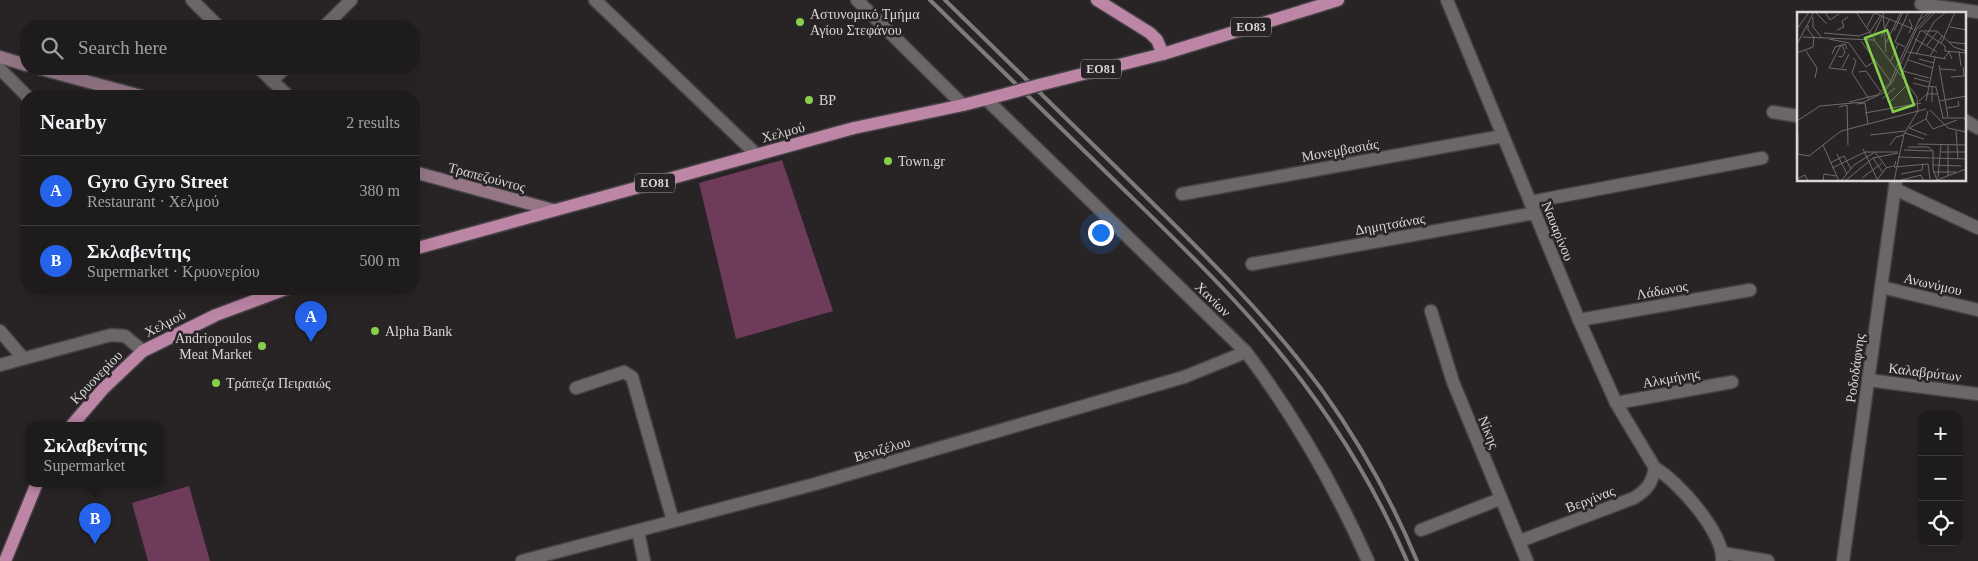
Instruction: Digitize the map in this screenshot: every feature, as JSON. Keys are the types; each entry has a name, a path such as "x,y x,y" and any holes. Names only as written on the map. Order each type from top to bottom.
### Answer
{"main road":[{"path":"1097,0 1150,33 1157,40 1163,54"},
{"name":"ΕΟ83","path":"1163,54 1338,0"},
{"name":"Χελμού","path":"420,247 854,128 963,105 1163,54"},
{"path":"0,57 20,63"},
{"path":"63,75 119,90"},
{"name":"Τραπεζούντος","path":"420,174 553,210"},
{"name":"Χελμού","path":"143,351 216,314 269,295"},
{"name":"Κρυονερίου","path":"75,422 103,389 143,351"},
{"path":"5,561 35,487"}],"street":[{"path":"192,0 212,20"},
{"path":"332,20 351,0"},
{"path":"596,0 757,155"},
{"path":"857,0 963,105"},
{"name":"Ναυαρίνου","path":"1447,0 1579,320 1616,403 1655,468"},
{"path":"1921,6 1978,12"},
{"path":"0,69 22,90"},
{"path":"266,75 282,90"},
{"path":"272,81 278,75"},
{"name":"Χανίων","path":"986,99 1246,352 1273,388 1321,466 1368,561"},
{"path":"1773,112 1797,116"},
{"path":"1966,121 1978,128"},
{"name":"Μονεμβασιάς","path":"1182,194 1503,136"},
{"name":"Δημητσάνας","path":"1252,264 1532,208 1762,158"},
{"path":"1896,185 1978,228"},
{"name":"Ροδοδάφνης","path":"1843,561 1896,185"},
{"name":"Ανωνύμου","path":"1881,287 1978,310"},
{"name":"Λάδωνος","path":"1579,320 1750,290"},
{"name":"Νίκης","path":"1431,311 1453,382 1527,561"},
{"path":"0,331 23,358"},
{"name":"Χελμού","path":"0,365 119,334 125,336 143,351"},
{"name":"Βενιζέλου","path":"522,561 815,484 1184,377 1246,352"},
{"path":"576,388 624,372 632,377 673,520"},
{"name":"Καλαβρύτων","path":"1868,380 1978,394"},
{"name":"Αλκμήνης","path":"1616,403 1732,382"},
{"path":"1655,468 1673,480 1711,527 1722,557 1768,561"},
{"name":"Βεργίνας","path":"1520,541 1634,498 1648,487 1653,478 1655,468"},
{"path":"1421,530 1500,498"},
{"path":"638,531 644,561"}],"shaded area":[{"path":"782,160 833,311 736,339 699,183"},
{"path":"189,486 210,561 148,561 132,503"}],"railway":[{"path":"930,0 1189,253 1258,327 1308,389 1331,422 1372,489 1407,561"},
{"path":"945,0 1175,225 1276,332 1322,390 1362,452 1397,516 1417,561"}],"place":[{"name":"Αστυνομικό Τμήμα Αγίου Στεφάνου","path":"800,22"},
{"name":"BP","path":"809,100"},
{"name":"Town.gr","path":"888,161"},
{"name":"Alpha Bank","path":"375,331"},
{"name":"Gyro Gyro Street","path":"311,342"},
{"name":"Andriopoulos Meat Market","path":"262,346"},
{"name":"Τράπεζα Πειραιώς","path":"216,383"},
{"name":"Σκλαβενίτης","path":"95,544"}]}
